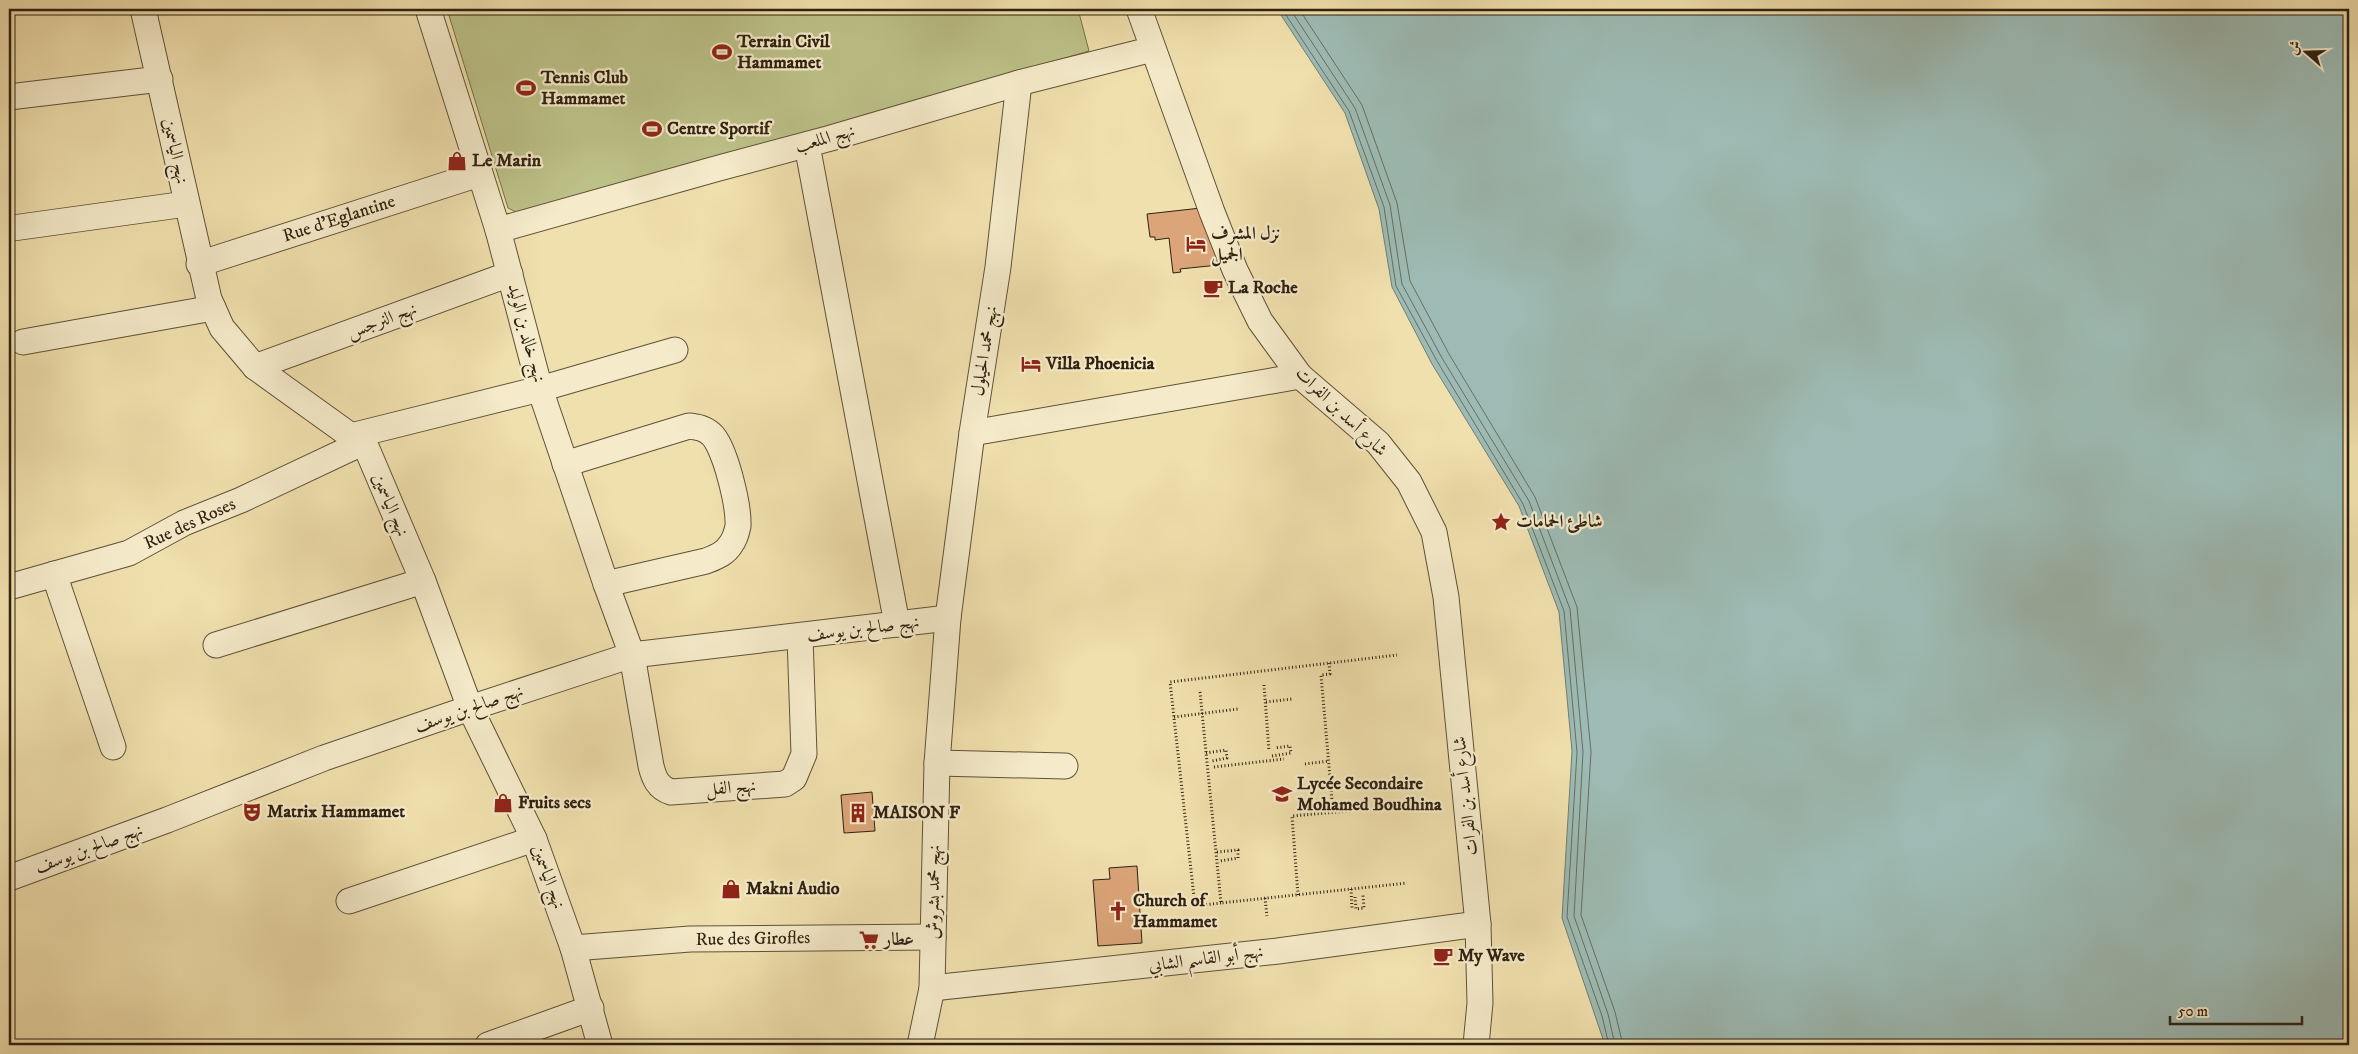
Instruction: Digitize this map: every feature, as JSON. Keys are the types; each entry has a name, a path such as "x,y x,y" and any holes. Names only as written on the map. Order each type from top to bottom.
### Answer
{"street":[{"name":"نهج الياسمين","path":"143,9 160,79 199,264 213,308 222,328 255,368 357,439 423,581 470,708 534,839 573,948 600,1045"},
{"name":"نهج خالد بن الوليد","path":"428,9 498,230 540,388 632,655"},
{"name":"شارع أسد بن الفرات","path":"1138,9 1182,132 1235,270 1260,321 1300,376 1378,443 1409,482 1434,532 1446,597 1478,924 1480,1009 1476,1045"},
{"name":"نهج الملعب","path":"498,230 807,145 1019,83 1153,50"},
{"path":"9,97 160,79"},
{"name":"نهج محمد الحيلول","path":"948,618 972,433 998,267 1019,83"},
{"path":"807,145 897,624"},
{"name":"Rue d'Eglantine","path":"199,264 479,174"},
{"path":"12,228 186,204"},
{"name":"نهج النرجس","path":"255,368 510,274"},
{"path":"23,342 213,308"},
{"name":"Rue des Roses","path":"9,587 129,553 184,524 241,500 357,439 675,350"},
{"path":"972,433 1300,376"},
{"path":"565,464 689,426 701,427 711,434 723,454 737,513 738,528 732,544 720,556 706,561 606,584"},
{"path":"54,574 113,748"},
{"path":"216,645 423,581"},
{"name":"نهج صالح بن يوسف","path":"9,878 167,820 324,758 632,655 800,637 948,618"},
{"name":"نهج محمد بشروش","path":"920,1045 932,988 937,763 948,618"},
{"name":"نهج الفل","path":"632,655 651,766 654,776 664,790 671,792 786,784 794,778 804,754 800,637"},
{"path":"937,763 1065,766"},
{"path":"349,901 534,839"},
{"name":"نهج أبو القاسم الشابي","path":"932,988 1278,951 1478,924"},
{"name":"Rue des Girofles","path":"573,948 690,939 933,937"},
{"path":"488,1045 591,1008"}],"path":[{"path":"1397,655 1170,682 1195,906 1407,883"},
{"path":"1329,663 1330,674 1321,675 1334,812"},
{"path":"1264,685 1269,751"},
{"path":"1200,692 1221,903"},
{"path":"1266,702 1292,699"},
{"path":"1174,717 1238,709"},
{"path":"1272,756 1291,753 1290,746 1275,748"},
{"path":"1206,752 1226,750 1227,758 1212,761"},
{"path":"1214,767 1284,759"},
{"path":"1305,764 1329,761"},
{"path":"1298,895 1292,816 1426,804"},
{"path":"1216,852 1238,850 1238,858 1220,861"},
{"path":"1351,889 1352,908"},
{"path":"1355,897 1356,909 1364,908 1363,894"},
{"path":"1265,898 1267,916"}],"green space":[{"name":"Centre Sportif","path":"447,9 1078,9 1089,51 524,216 508,208"}],"water":[{"path":"1277,9 2349,9 2349,1045 1605,1045 1562,918 1572,751 1559,612 1519,506 1432,364 1392,287 1379,209 1345,113"}],"building":[{"name":"نزل المشرف الجميل","path":"1201,208 1228,264 1180,269 1181,272 1173,273 1169,238 1155,240 1155,237 1150,237 1147,214"},
{"name":"MAISON F","path":"872,792 875,831 844,833 841,795"},
{"name":"Church of Hammamet","path":"1137,866 1142,943 1098,946 1093,880 1110,879 1109,868"}],"place":[{"name":"Terrain Civil Hammamet","path":"722,52"},
{"name":"Tennis Club Hammamet","path":"526,88"},
{"name":"Centre Sportif","path":"652,129"},
{"name":"Le Marin","path":"457,161"},
{"name":"نزل المشرف الجميل","path":"1196,244"},
{"name":"La Roche","path":"1213,288"},
{"name":"Villa Phoenicia","path":"1031,364"},
{"name":"شاطئ الحمامات","path":"1501,522"},
{"name":"Lycée Secondaire Mohamed Boudhina","path":"1282,794"},
{"name":"Fruits secs","path":"503,803"},
{"name":"Matrix Hammamet","path":"252,812"},
{"name":"MAISON F","path":"858,813"},
{"name":"Makni Audio","path":"731,889"},
{"name":"Church of Hammamet","path":"1118,911"},
{"name":"عطار","path":"869,940"},
{"name":"My Wave","path":"1443,956"}]}
